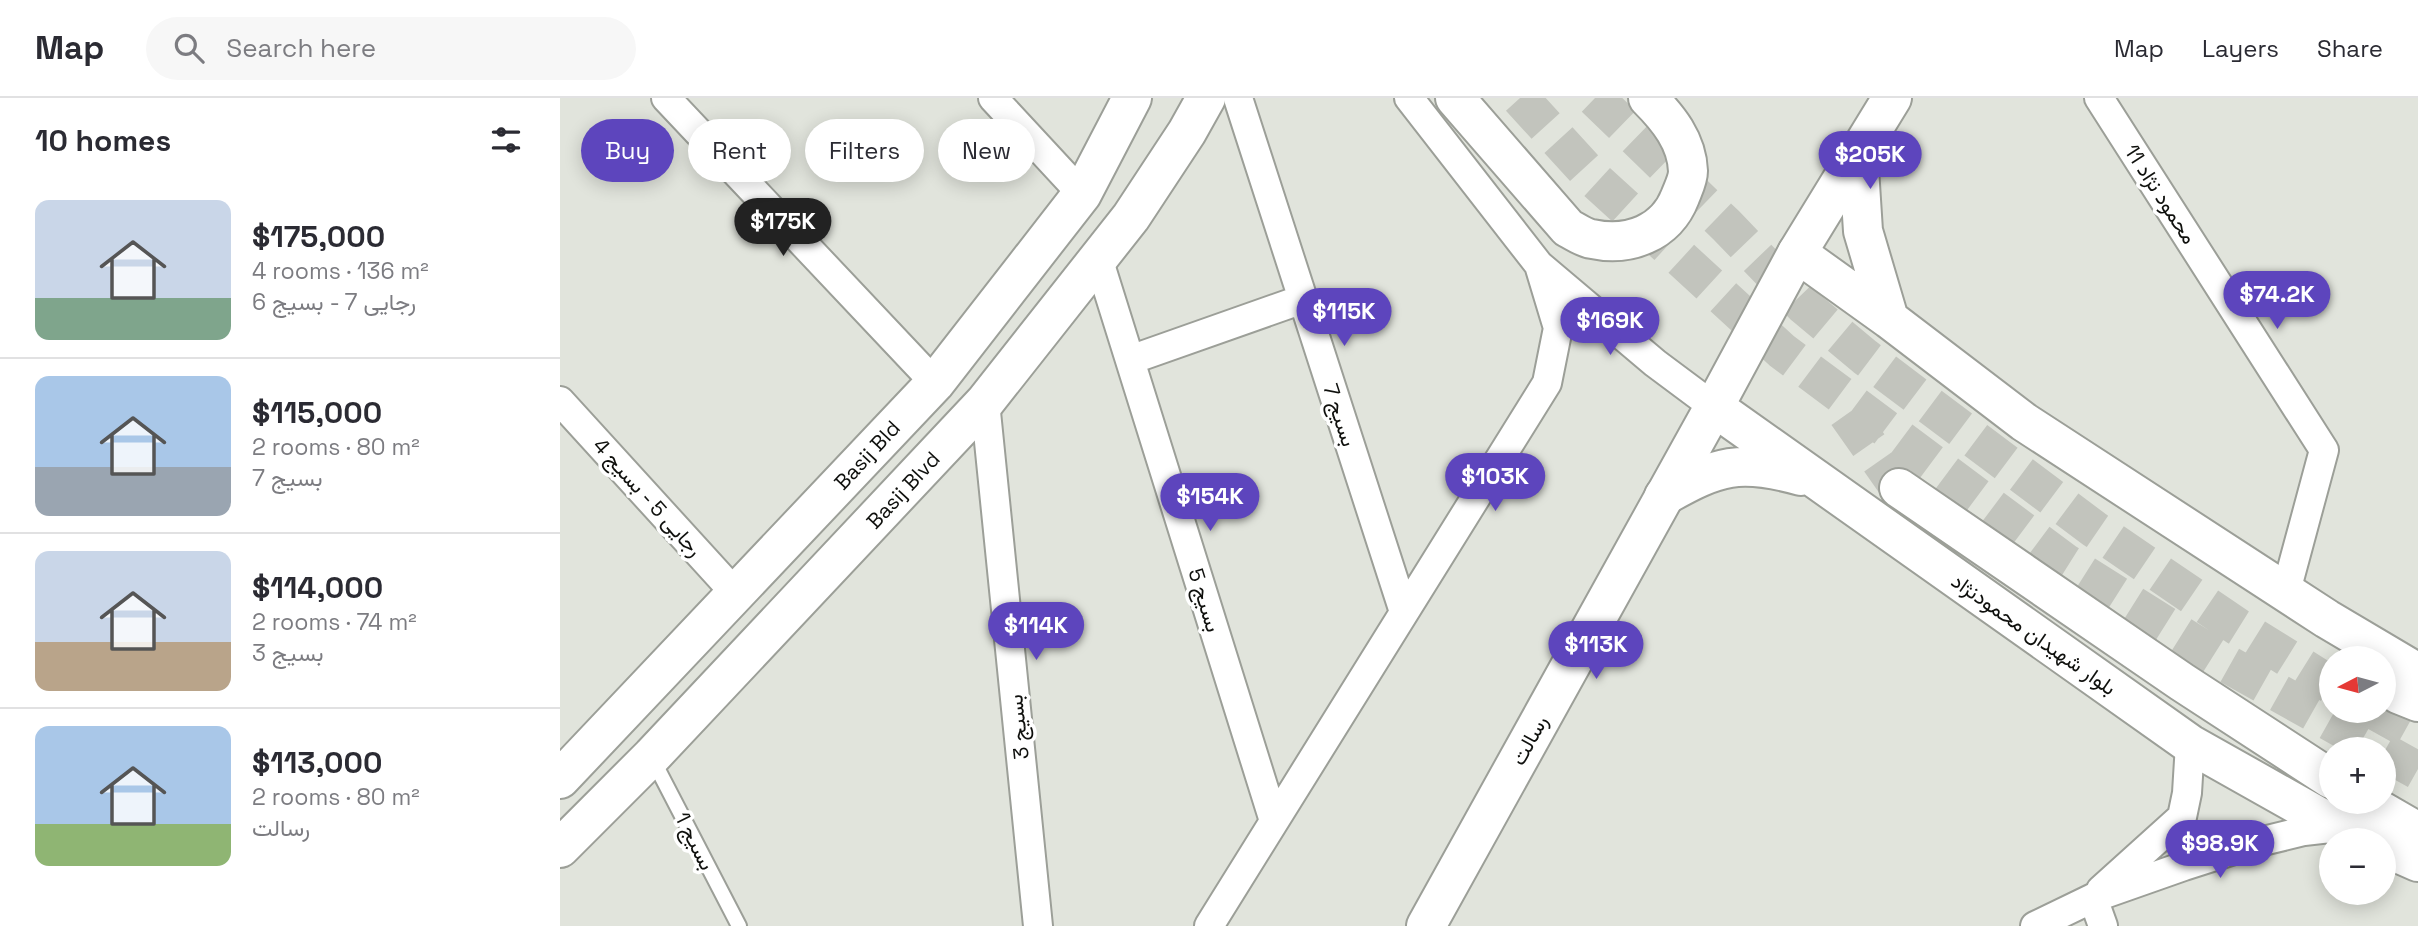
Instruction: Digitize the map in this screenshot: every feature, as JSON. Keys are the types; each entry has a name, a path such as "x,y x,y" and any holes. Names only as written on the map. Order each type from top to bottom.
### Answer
{"main road":[{"name":"Basij Bld","path":"560,779 935,383 1083,194 1132,98"},
{"name":"Basij Blvd","path":"560,848 652,756 985,402 1131,217 1206,98"},
{"path":"1455,98 1568,228 1590,239 1614,242 1650,233 1663,222 1676,207 1688,174 1686,156 1670,121 1648,98"},
{"path":"1892,98 1797,253 2024,422 2327,620 2411,690"},
{"path":"1858,153 1863,231 1889,319"},
{"name":"رسالت","path":"1426,926 1797,253"},
{"name":"بلوار شهیدان محمودنژاد","path":"1714,407 2190,744 2343,828"},
{"path":"1664,496 1698,477 1729,467 1767,466 1817,480"},
{"path":"1899,488 2182,682 2319,771"},
{"path":"2387,814 2418,832"},
{"path":"2396,852 2418,862"}],"street":[{"path":"666,98 935,383"},
{"path":"993,98 1083,194"},
{"name":"بسیج 7","path":"1238,98 1404,612"},
{"path":"1409,98 1539,265 1655,363 1714,407"},
{"name":"محمود نژاد 11","path":"2099,98 2324,450 2286,591"},
{"name":"بسیج 5","path":"1098,258 1274,821"},
{"path":"1209,926 1547,383 1558,328 1539,265"},
{"path":"1130,360 1303,299"},
{"name":"رجایی 5 - بسیج 4","path":"560,401 736,594"},
{"name":"بسیج 3","path":"985,402 1038,926"},
{"path":"2092,898 2182,817 2187,793 2190,744"},
{"path":"2035,926 2092,898 2259,842 2304,831 2319,832"},
{"path":"2092,898 2103,926"}],"lane":[{"name":"بسیج 1","path":"652,756 739,926"}],"tunnel":[{"path":"1520,98 1594,179 1782,351 2065,562 2222,661 2357,737"},
{"path":"1595,98 1726,225 1804,306 1865,357 2094,529 2238,627 2319,678"},
{"path":"1847,414 1899,488"},
{"path":"2396,723 2418,735"},
{"path":"2396,759 2418,771"}]}
